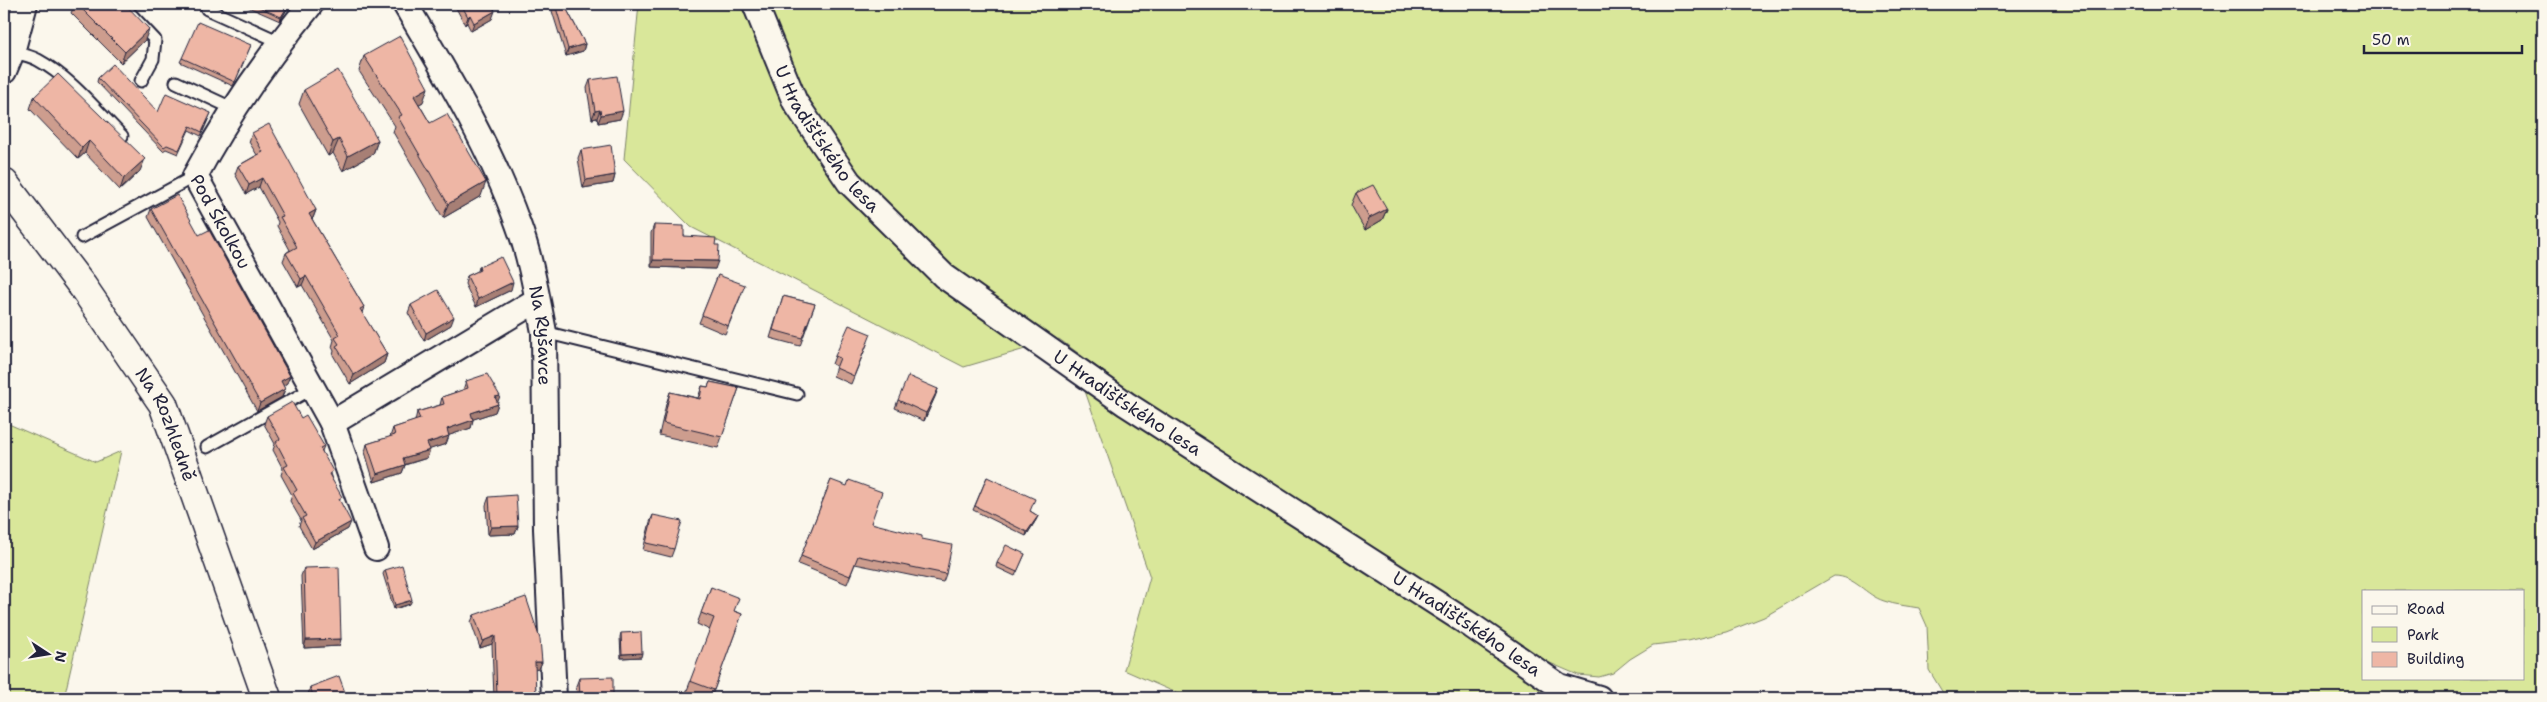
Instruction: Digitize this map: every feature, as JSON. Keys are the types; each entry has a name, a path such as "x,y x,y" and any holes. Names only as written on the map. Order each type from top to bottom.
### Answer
{"street":[{"path":"8,61 25,4"},
{"name":"Pod Školkou","path":"311,4 280,42 234,109 195,176 332,423 376,548"},
{"name":"Na Ryšavce","path":"405,4 468,111 519,225 544,332 546,528 554,698"},
{"name":"U Hradišťského lesa","path":"755,4 795,102 849,182 944,276 1126,404 1472,626 1560,686 1599,698"},
{"name":"Na Rozhledně","path":"4,183 84,287 163,404 267,698"},
{"path":"332,423 537,300"}],"lane":[{"path":"122,4 155,40 152,59 141,81"},
{"path":"207,9 280,42"},
{"path":"8,61 37,59 50,67 78,91 122,136"},
{"path":"176,82 234,109"},
{"path":"82,237 195,176"},
{"path":"544,332 797,394"},
{"path":"207,447 313,388"}],"green space":[{"path":"639,4 2543,4 2543,698 1946,698 1929,670 1927,626 1919,608 1884,601 1871,595 1848,579 1834,576 1764,617 1726,632 1688,641 1653,645 1630,659 1613,673 1599,677 1578,675 1529,654 1185,432 1059,339 964,367 691,227 624,159"},
{"path":"1085,391 1574,698 1188,698 1124,670 1150,577"},
{"path":"4,422 96,462 121,451 64,698 4,698"}],"building":[{"path":"77,4 125,4 149,29 125,52"},
{"path":"252,4 289,4 281,17"},
{"path":"461,4 494,4 492,5 495,11 474,23 470,15 468,17"},
{"path":"555,4 564,4 585,44 568,49"},
{"path":"198,22 251,45 235,82 182,58"},
{"path":"400,36 428,88 414,96 430,123 447,114 486,182 448,204 398,117 402,115 364,56"},
{"path":"113,64 158,112 166,93 211,113 202,132 190,126 179,150 167,145 164,147 98,78"},
{"path":"338,70 378,140 348,156 339,139 333,142 304,90"},
{"path":"58,74 145,159 124,178 89,141 82,148 34,97"},
{"path":"617,76 623,111 601,115 600,110 595,111 590,80"},
{"path":"269,124 316,210 309,214 364,307 360,309 387,354 354,375 336,346 339,344 335,338 340,335 306,276 301,279 286,253 297,247 280,217 283,216 262,178 249,185 238,166 263,152 252,133"},
{"path":"611,145 615,175 586,180 581,150"},
{"path":"1373,185 1387,209 1369,218 1356,193"},
{"path":"177,195 199,235 209,230 290,376 281,381 285,389 260,403 151,209"},
{"path":"654,225 684,226 684,236 716,238 715,245 719,245 718,261 653,260"},
{"path":"501,257 513,282 478,299 467,276 480,270 479,267"},
{"path":"718,275 745,285 728,326 702,315"},
{"path":"438,290 454,317 426,333 411,305"},
{"path":"783,296 815,304 802,338 773,330"},
{"path":"849,325 871,334 854,376 836,368 840,358 835,356"},
{"path":"487,374 500,396 495,397 498,404 471,413 473,420 447,429 449,436 427,443 430,450 403,458 405,465 377,474 367,444 395,435 393,428 420,419 417,412 444,404 442,397 468,388 466,381"},
{"path":"908,376 938,389 926,413 898,400"},
{"path":"710,382 739,388 722,437 663,423 670,392 700,399 702,386 708,387"},
{"path":"292,402 301,418 306,415 324,446 320,448 333,471 329,474 342,497 339,499 351,522 315,542 302,518 306,516 293,493 297,490 284,467 288,465 276,442 280,439 267,416"},
{"path":"987,477 1035,499 1030,511 1038,516 1027,532 975,506"},
{"path":"831,480 847,486 849,480 882,492 871,523 922,536 922,539 952,545 946,574 858,556 850,576 801,556"},
{"path":"516,495 518,526 491,527 489,497"},
{"path":"653,515 682,521 674,549 646,543"},
{"path":"1006,545 1025,554 1017,572 997,563"},
{"path":"402,565 412,600 395,605 385,570"},
{"path":"339,567 341,639 306,640 304,568"},
{"path":"711,587 739,598 734,611 742,614 714,690 690,681 714,618 701,613"},
{"path":"526,597 540,639 542,662 535,662 536,698 497,697 495,636 483,641 474,615"},
{"path":"641,632 642,653 622,654 621,633"},
{"path":"339,676 347,698 314,698 310,687"},
{"path":"613,677 613,695 621,695 621,698 580,698 579,678"}]}
